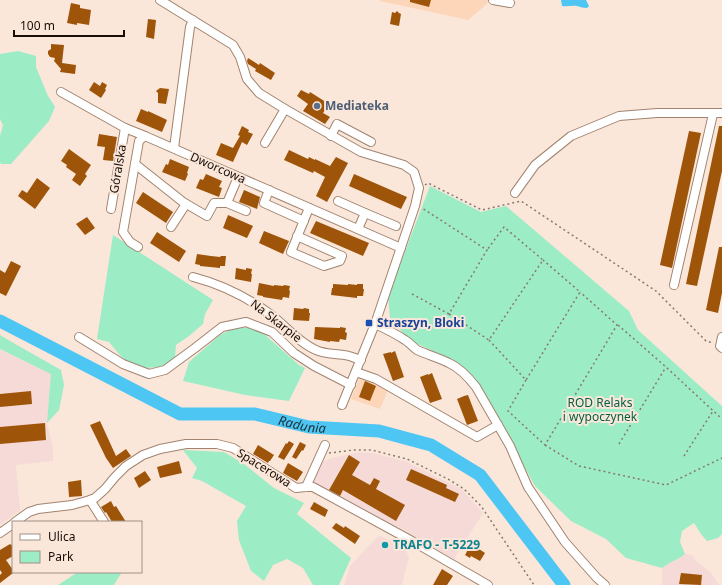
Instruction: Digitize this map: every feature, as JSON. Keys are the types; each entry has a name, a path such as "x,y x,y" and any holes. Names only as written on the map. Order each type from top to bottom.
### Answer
{"street":[{"path":"160,0 233,45 240,57 247,79 259,93 331,136 365,154 404,165 414,172 418,188 415,204 376,324 342,405"},
{"path":"493,0 510,3"},
{"path":"174,148 190,27 193,20"},
{"name":"Góralska","path":"62,92 125,128 145,136"},
{"path":"265,143 285,109"},
{"path":"515,193 535,164 571,136 619,116 657,113 722,113"},
{"path":"674,285 712,114"},
{"path":"331,136 337,124 371,142"},
{"name":"Góralska","path":"111,209 125,128"},
{"path":"138,247 130,242 123,232 139,141 145,136"},
{"name":"Dworcowa","path":"145,136 401,248"},
{"path":"135,164 186,204 207,216 214,203 227,203 246,211"},
{"path":"227,203 238,176"},
{"path":"269,190 264,204 304,221"},
{"path":"338,202 396,226"},
{"path":"171,228 186,204"},
{"path":"297,236 342,256 340,261 324,266 291,252 297,236 309,208"},
{"path":"358,229 365,213"},
{"name":"Na Skarpie","path":"193,276 214,283 249,300 270,314 305,344 316,350 330,354 348,356 360,360"},
{"path":"79,337 123,364 149,374 165,370 222,327 246,322 272,332 294,353 314,366 351,385"},
{"path":"376,324 391,331 415,348 428,355 450,363 470,379 510,446 528,487 565,542 605,585"},
{"path":"721,347 722,337"},
{"path":"356,372 376,379 477,437 498,425"},
{"name":"Spacerowa","path":"17,521 29,512 38,509 72,506 95,498 126,466 143,455 160,449 186,444 217,444 233,448 296,488 313,487 412,541 488,585"},
{"path":"306,487 325,445"},
{"path":"90,500 103,521"},
{"name":"Spacerowa","path":"0,533 12,524"}],"path":[{"path":"418,188 428,183 482,210 521,201 656,291 706,341 721,347"},
{"path":"415,204 487,250"},
{"path":"449,314 487,250 504,227 666,367 722,419"},
{"path":"489,340 543,260"},
{"path":"580,292 508,412 545,445 580,466 666,485 722,458"},
{"path":"412,294 449,314 489,340 526,380"},
{"path":"545,445 617,325"},
{"path":"619,444 666,367"},
{"path":"684,456 713,411"},
{"path":"321,454 354,450 372,450 407,459 448,479 464,489 482,506 534,585"}],"shaded area":[{"path":"380,0 488,0 487,4 468,20"},
{"path":"0,349 52,374 47,423 53,448 53,461 16,465 20,510 0,525"},
{"path":"361,374 389,388 380,409 351,399"},
{"path":"359,452 373,453 407,462 461,489 476,505 483,513 454,559 404,530 313,483 324,461"},
{"path":"381,536 405,549 409,558 402,585 344,585 350,566 377,537"},
{"path":"685,554 692,555 695,560 711,573 719,585 662,585 662,568"}],"green space":[{"path":"18,51 36,56 36,67 48,96 55,107 49,121 11,164 1,164 0,136 3,125 0,119 0,54"},
{"name":"ROD Relaks i wypoczynek","path":"430,186 481,212 506,206 629,311 638,330 722,406 722,534 718,538 707,541 694,523 682,531 680,542 685,554 662,568 626,558 606,539 571,521 535,486 474,377 452,360 409,340 390,318 388,296"},
{"path":"113,235 213,300 205,314 203,324 176,345 175,358 160,367 145,368 128,363 109,342 97,339"},
{"path":"234,328 250,328 263,333 299,365 305,368 289,401 245,395 183,381 189,362 220,335"},
{"path":"0,335 61,370 64,385 59,410 47,423 51,374 0,349"},
{"path":"183,450 224,452 244,464 274,488 304,503 297,514 351,558 339,585 313,585 303,568 287,559 273,565 264,581 251,571 239,540 237,521 246,506 202,481 192,478 197,468"},
{"path":"76,573 121,573 114,585 58,585"}],"water":[{"path":"561,0 586,0 589,6 587,8 583,8 575,6 562,6"}],"building":[{"path":"410,0 431,0 429,7 410,2"},
{"path":"71,3 80,5 80,8 91,10 89,25 67,23"},
{"path":"397,11 401,14 399,26 390,24 392,12 395,13"},
{"path":"148,19 156,20 154,39 146,37"},
{"path":"51,44 64,45 62,63 76,65 75,74 60,72 61,69 54,61 55,58 50,57 48,54 48,51 51,49"},
{"path":"248,58 259,65 260,63 275,73 271,80 255,71 256,69 248,64"},
{"path":"94,82 100,86 102,82 107,85 101,98 89,90"},
{"path":"160,88 169,89 166,104 158,103 158,93 156,91"},
{"name":"Mediateka","path":"301,90 309,94 310,92 329,104 323,113 330,117 325,124 303,111 308,104 297,96"},
{"path":"141,109 167,120 162,132 136,121"},
{"path":"242,126 249,130 248,132 253,134 247,145 242,142 233,162 216,155 221,143 233,148 240,136 238,135"},
{"path":"719,126 722,126 722,171 697,286 686,284"},
{"path":"689,131 701,133 672,268 660,265"},
{"path":"99,134 117,137 113,161 103,160 105,147 97,146"},
{"path":"69,149 91,165 85,174 87,176 80,186 72,180 76,174 66,167 67,165 61,161"},
{"path":"289,150 308,159 309,157 330,166 336,157 348,163 327,202 316,196 325,177 314,171 313,173 284,160"},
{"path":"170,159 189,167 185,181 162,172 166,164 168,165"},
{"path":"206,174 222,181 219,187 222,188 219,197 196,188 200,179 203,180"},
{"path":"354,174 407,197 401,209 349,186"},
{"path":"37,178 50,188 35,209 18,196 22,190 27,193"},
{"path":"244,190 260,197 257,209 239,202"},
{"path":"143,192 173,212 166,223 136,203"},
{"path":"228,215 253,226 247,238 223,228"},
{"path":"87,217 95,228 85,235 76,224"},
{"path":"316,221 369,243 363,256 310,233"},
{"path":"264,231 289,241 283,254 259,243"},
{"path":"157,232 186,251 179,262 150,243"},
{"path":"719,247 722,247 722,293 718,313 706,310"},
{"path":"197,254 220,257 226,256 225,266 220,266 220,268 195,264"},
{"path":"11,261 21,266 6,296 0,293 0,270 5,273"},
{"path":"236,268 246,270 246,268 252,269 251,282 235,279"},
{"path":"259,283 274,286 290,286 289,298 283,297 282,300 257,295"},
{"path":"333,284 363,284 363,296 357,296 357,298 331,295"},
{"path":"294,308 309,309 309,321 293,320"},
{"path":"315,327 346,328 346,340 340,339 339,342 330,342 314,339"},
{"path":"395,351 404,377 393,381 383,354"},
{"path":"432,373 442,399 430,403 420,377"},
{"path":"365,381 376,386 370,401 359,397"},
{"path":"31,391 32,404 0,407 0,394"},
{"path":"468,395 478,421 467,425 457,399"},
{"path":"100,421 116,456 126,449 131,456 113,468 106,458 90,425"},
{"path":"45,423 46,440 0,444 0,427"},
{"path":"289,441 294,444 284,460 278,457 286,443 287,444"},
{"path":"300,442 306,445 296,459 292,457"},
{"path":"258,445 274,455 268,463 253,454"},
{"path":"349,455 360,462 352,475 370,485 374,478 380,481 376,489 405,505 396,521 343,490 340,496 329,490"},
{"path":"179,461 182,473 160,478 157,467"},
{"path":"288,463 303,472 297,481 283,473"},
{"path":"411,469 447,485 446,488 459,494 455,502 406,480"},
{"path":"145,471 151,480 139,488 134,478"},
{"path":"81,480 82,496 69,497 68,482"},
{"path":"111,501 125,521 111,521 101,507"},
{"path":"314,502 328,510 325,517 310,509"},
{"path":"336,523 344,528 345,526 360,536 355,544 332,528"},
{"path":"474,542 478,544 476,547 485,553 480,561 471,556 470,558 465,555 471,544 472,545"},
{"path":"10,544 12,544 12,557 6,560 12,569 13,573 0,583 0,575 2,573 0,570 0,550"},
{"path":"442,569 453,576 447,585 433,585"},
{"path":"681,573 702,575 701,585 679,584"}],"waterway":[{"name":"Radunia","path":"0,321 180,414 255,414 309,427 379,431 431,445 480,475 564,585"}],"place":[{"name":"Mediateka","path":"317,106"},
{"name":"Straszyn, Bloki","path":"369,323"},
{"name":"TRAFO - T-5229","path":"385,545"}]}
